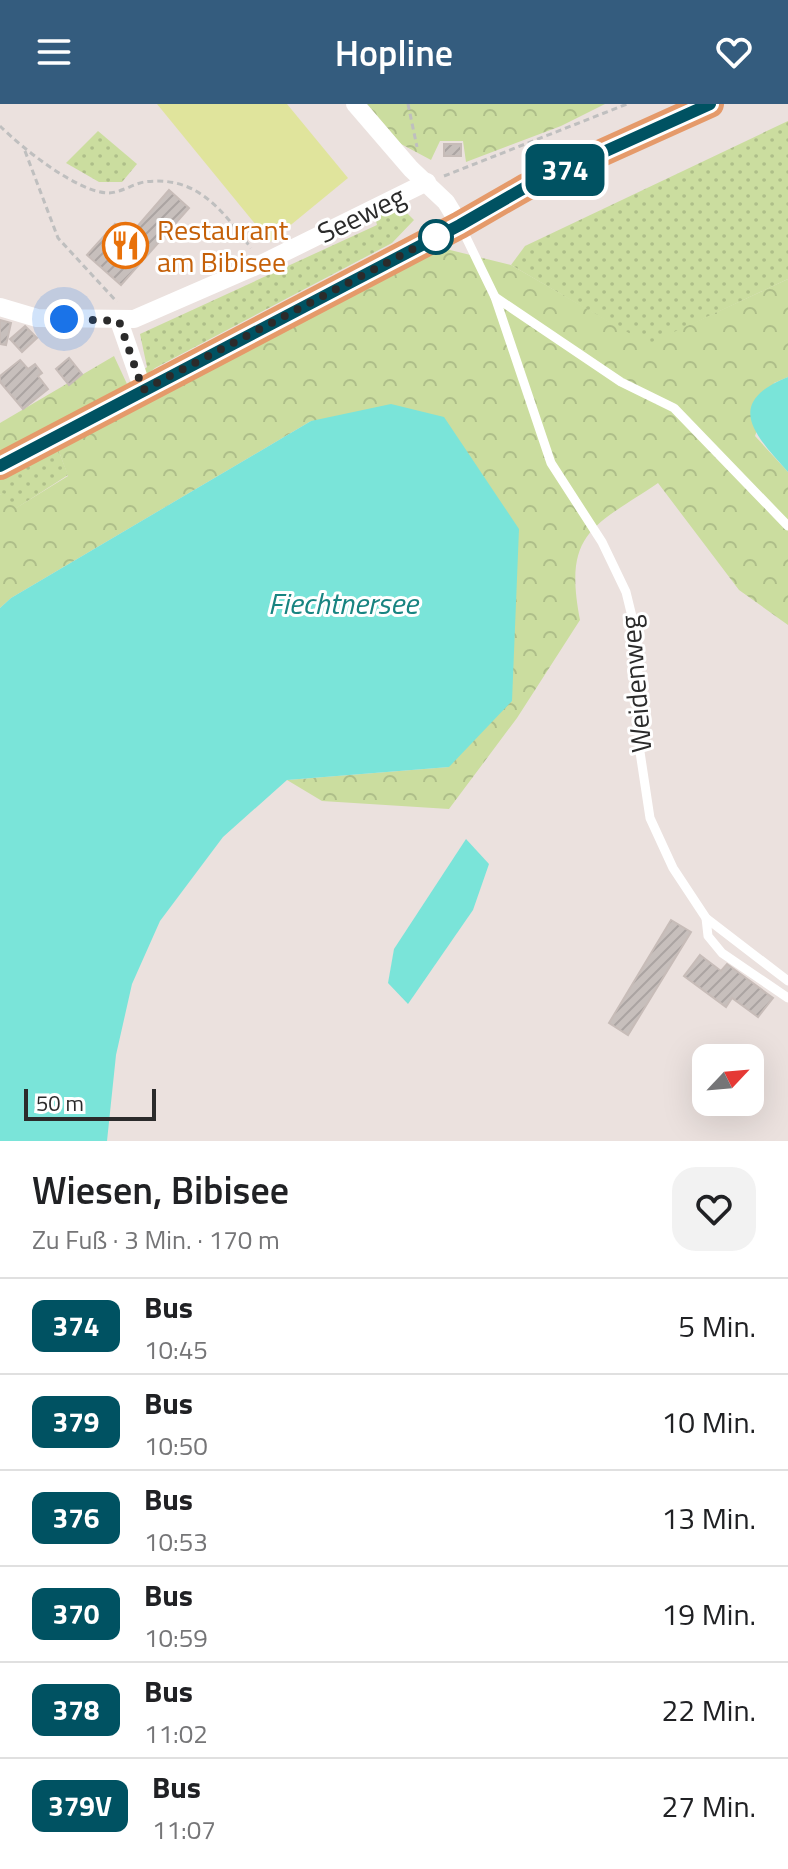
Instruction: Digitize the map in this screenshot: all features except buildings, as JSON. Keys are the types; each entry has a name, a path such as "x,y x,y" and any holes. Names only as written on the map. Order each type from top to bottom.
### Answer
{"main road":[{"path":"0,466 460,225 526,187 710,104"}],"street":[{"path":"355,104 411,169 446,202 460,225"},
{"name":"Seeweg","path":"0,307 37,318 126,320 263,263 427,182"},
{"path":"126,320 143,390"}],"lane":[{"name":"Weidenweg","path":"460,225 495,297 551,463 602,542 626,592 637,637 640,752 650,818 673,868 706,918 788,981"},
{"path":"495,297 621,382 674,408 788,526"},
{"path":"706,918 708,936 722,953 788,998"}],"path":[{"path":"408,104 419,156 411,169"},
{"path":"427,182 627,104"},
{"path":"0,126 25,151 70,178 108,193 142,182 179,181 216,207 263,263"},
{"path":"25,151 58,238 126,320"}],"green space":[{"path":"157,104 287,104 348,178 270,242"},
{"path":"367,104 605,104 561,126 466,162 463,141 440,141 431,160 401,144"},
{"path":"788,121 788,279 648,345 511,265 525,246"},
{"path":"98,131 137,164 122,182 99,182 66,163"},
{"path":"402,208 414,220 392,243 155,368 58,449 68,475 15,509 3,494 0,495 0,454 127,384 147,367 140,334 377,225 375,217"},
{"path":"442,248 511,265 648,344 788,279 788,377 774,383 755,436 788,472 788,625 739,590 658,483 600,522 588,535 576,568 580,620 517,718 449,809 322,801 287,780 449,767 311,421 11,598 0,608 0,495 3,493 16,508 68,476 58,449"},
{"path":"114,356 127,384 0,454 0,423"}],"water":[{"path":"788,377 788,472 756,433 751,409 756,398 768,387"},
{"name":"Fiechtnersee","path":"391,404 444,417 519,529 512,701 449,767 287,780 223,837 160,921 132,984 116,1055 107,1141 0,1141 0,608 11,598 311,421"},
{"path":"466,839 489,864 473,910 408,1004 388,983 394,949"}],"bus line":[{"name":"374","path":"0,466 460,225 526,187 710,104"}],"place":[{"name":"Restaurant am Bibisee","path":"126,245"}],"route":[{"path":"64,319 119,321 143,390 436,237"}]}
